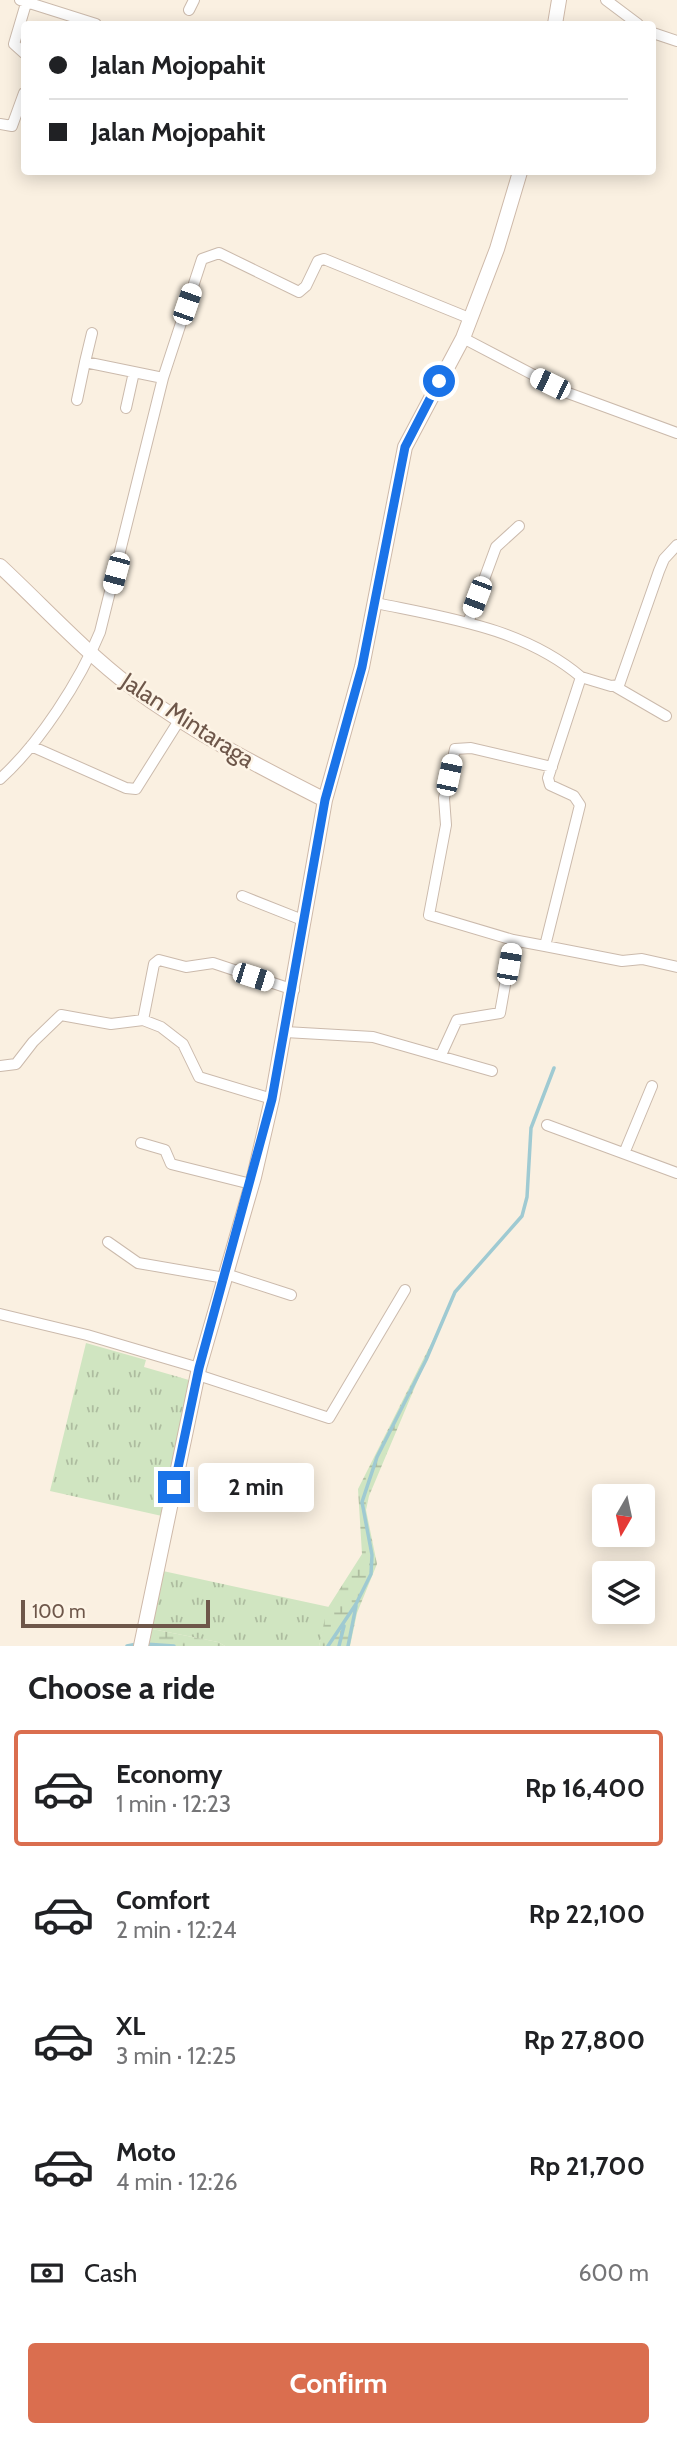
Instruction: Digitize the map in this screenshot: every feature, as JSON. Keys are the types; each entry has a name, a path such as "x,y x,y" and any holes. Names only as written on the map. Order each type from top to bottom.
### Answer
{"street":[{"path":"556,21 559,0"},
{"path":"606,0 634,21"},
{"path":"21,50 14,44 24,1 87,21"},
{"path":"656,34 677,41"},
{"path":"0,124 12,126 21,101"},
{"path":"141,1646 199,1372 272,1099 325,800 362,667 410,434 463,338 497,249 519,175"},
{"path":"0,779 31,746 91,652 107,610 163,378 202,259 219,253 257,269 299,292 306,286 318,261 324,259 469,318"},
{"path":"77,400 92,333"},
{"path":"463,338 568,393 677,431"},
{"path":"85,362 163,378"},
{"path":"125,408 134,372"},
{"path":"468,622 498,544 519,526"},
{"path":"615,687 622,680 659,571 677,545"},
{"name":"Jalan Mintaraga","path":"0,566 128,684 180,719 325,800"},
{"path":"376,603 468,622 525,641 581,677 615,687 666,716"},
{"path":"545,946 580,805 574,796 550,785 548,778 581,677"},
{"path":"31,746 126,788 136,789 180,719"},
{"path":"552,767 457,747 444,798 446,825 429,915 513,940 622,961 642,959 677,967"},
{"path":"242,896 305,920"},
{"path":"441,1055 457,1020 500,1013 513,940"},
{"path":"143,1020 154,964 159,960 186,967 213,963 293,990"},
{"path":"0,1066 16,1064 33,1042 61,1015 111,1024 143,1020 161,1027 183,1044 199,1077 272,1099"},
{"path":"285,1032 354,1034 441,1055 492,1072"},
{"path":"625,1151 652,1086"},
{"path":"547,1125 625,1151 677,1173"},
{"path":"141,1143 165,1150 171,1164 251,1184"},
{"path":"108,1242 138,1263 226,1276 291,1295"},
{"path":"0,1314 199,1372 329,1418 405,1290"}],"green space":[{"path":"444,1318 369,1496 366,1510 377,1564 357,1613 350,1646 319,1646 327,1609 362,1554 358,1489"},
{"path":"86,1343 146,1360 144,1367 189,1380 162,1516 50,1491"},
{"path":"163,1571 329,1607 319,1646 225,1646 218,1642 152,1629"},
{"path":"152,1629 218,1642 225,1646 149,1646"}],"waterway":[{"path":"328,1646 356,1604 371,1574 372,1555 362,1502 377,1457 426,1360 455,1292 522,1216 527,1197 531,1128 554,1068"},
{"path":"348,1646 356,1606"},
{"path":"339,1646 344,1626"},
{"path":"127,1646 137,1644"},
{"path":"145,1644 174,1646"}],"route":[{"path":"174,1487 199,1368 254,1177 272,1099 325,800 362,667 405,447 439,381"}]}
